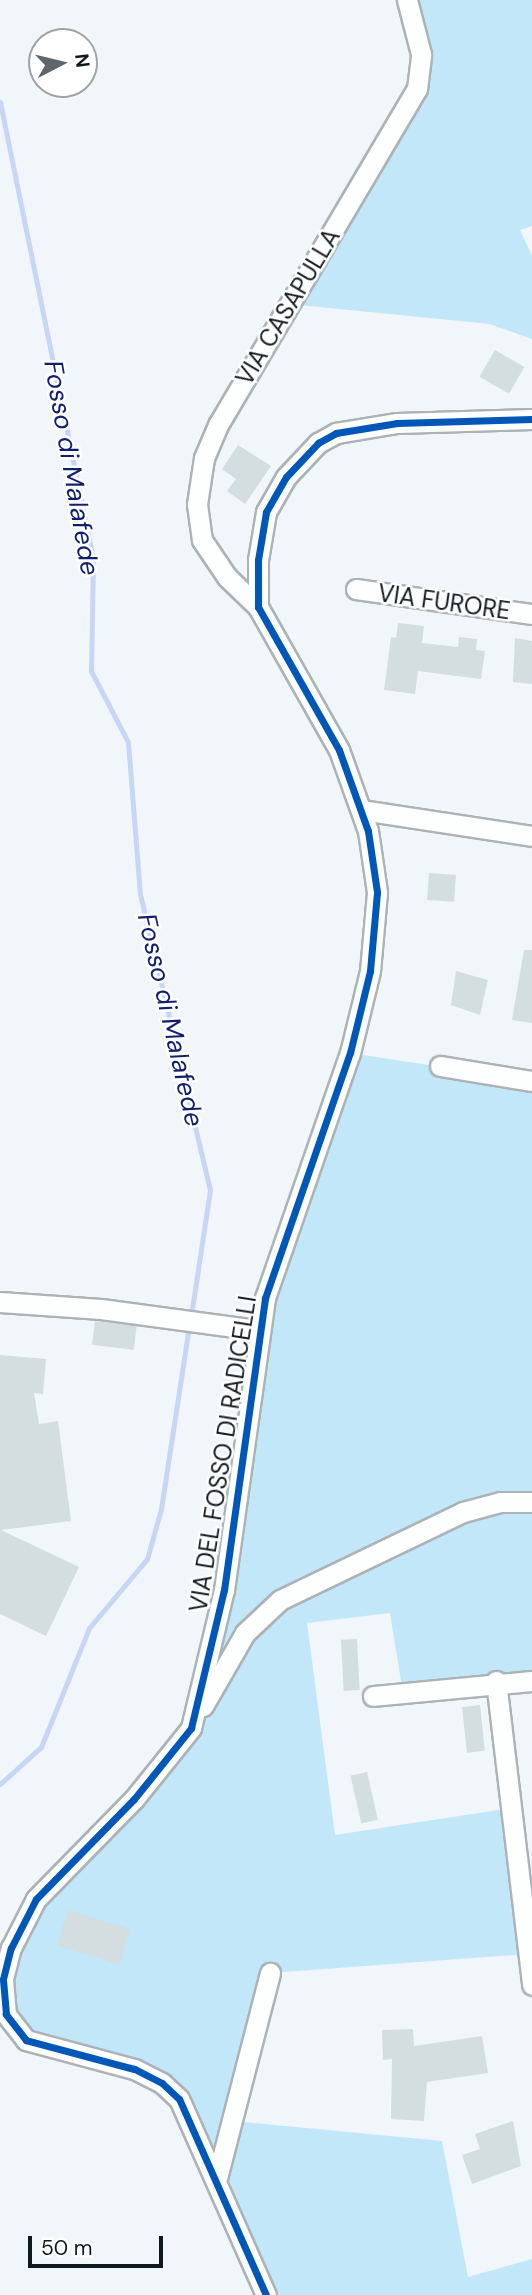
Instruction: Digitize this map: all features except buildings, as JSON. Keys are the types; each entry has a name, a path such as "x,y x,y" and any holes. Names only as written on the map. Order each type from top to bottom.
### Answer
{"street":[{"name":"VIA CASAPULLA","path":"258,607 227,577 202,540 197,504 204,458 218,425 417,89 421,54 407,0"},
{"path":"258,607 259,544 268,505 286,477 324,440 354,428 397,423 532,419"},
{"name":"VIA FURORE","path":"356,589 532,614"},
{"name":"VIA DEL FOSSO DI RADICELLI","path":"258,607 339,750 362,810 376,892 370,971 350,1053 279,1252 257,1331 226,1574 191,1728 134,1799 36,1899 11,1948 2,1988 10,2024 26,2040 119,2063 168,2088 184,2106 266,2295"},
{"path":"362,810 532,836"},
{"path":"440,1066 532,1081"},
{"name":"VIA DEL FOSSO DI RADICELLI","path":"0,1302 166,1318 257,1331"},
{"path":"191,1728 245,1633 280,1600 463,1512 500,1502 532,1502"},
{"path":"496,1681 532,1985"},
{"path":"373,1696 496,1681 532,1681"},
{"path":"217,2178 270,1973"}],"shaded area":[{"path":"407,0 532,0 532,226 520,230 532,256 532,339 490,324 289,304 421,78"},
{"path":"350,1053 532,1081 532,1681 403,1693 390,1613 307,1623 335,1835 511,1808 528,1954 270,1973 233,2121 442,2141 468,2277 532,2259 532,2295 256,2295 178,2083 102,2059 37,2045 4,2005 24,1921 191,1728 220,1609 257,1330"}],"waterway":[{"name":"Fosso di Malafede","path":"0,102 93,559 91,671 128,742 140,894 210,1190 191,1316"},
{"path":"0,1784 41,1747 89,1628 147,1559 161,1509 189,1326"}],"cycle path":[{"path":"266,2295 179,2099 162,2083 134,2069 26,2040 6,2014 3,1979 11,1948 36,1899 134,1799 191,1728 224,1590 265,1298 350,1053 370,971 377,892 368,831 339,750 258,607 258,560 266,512 286,477 318,443 336,433 397,423 532,419"}]}
